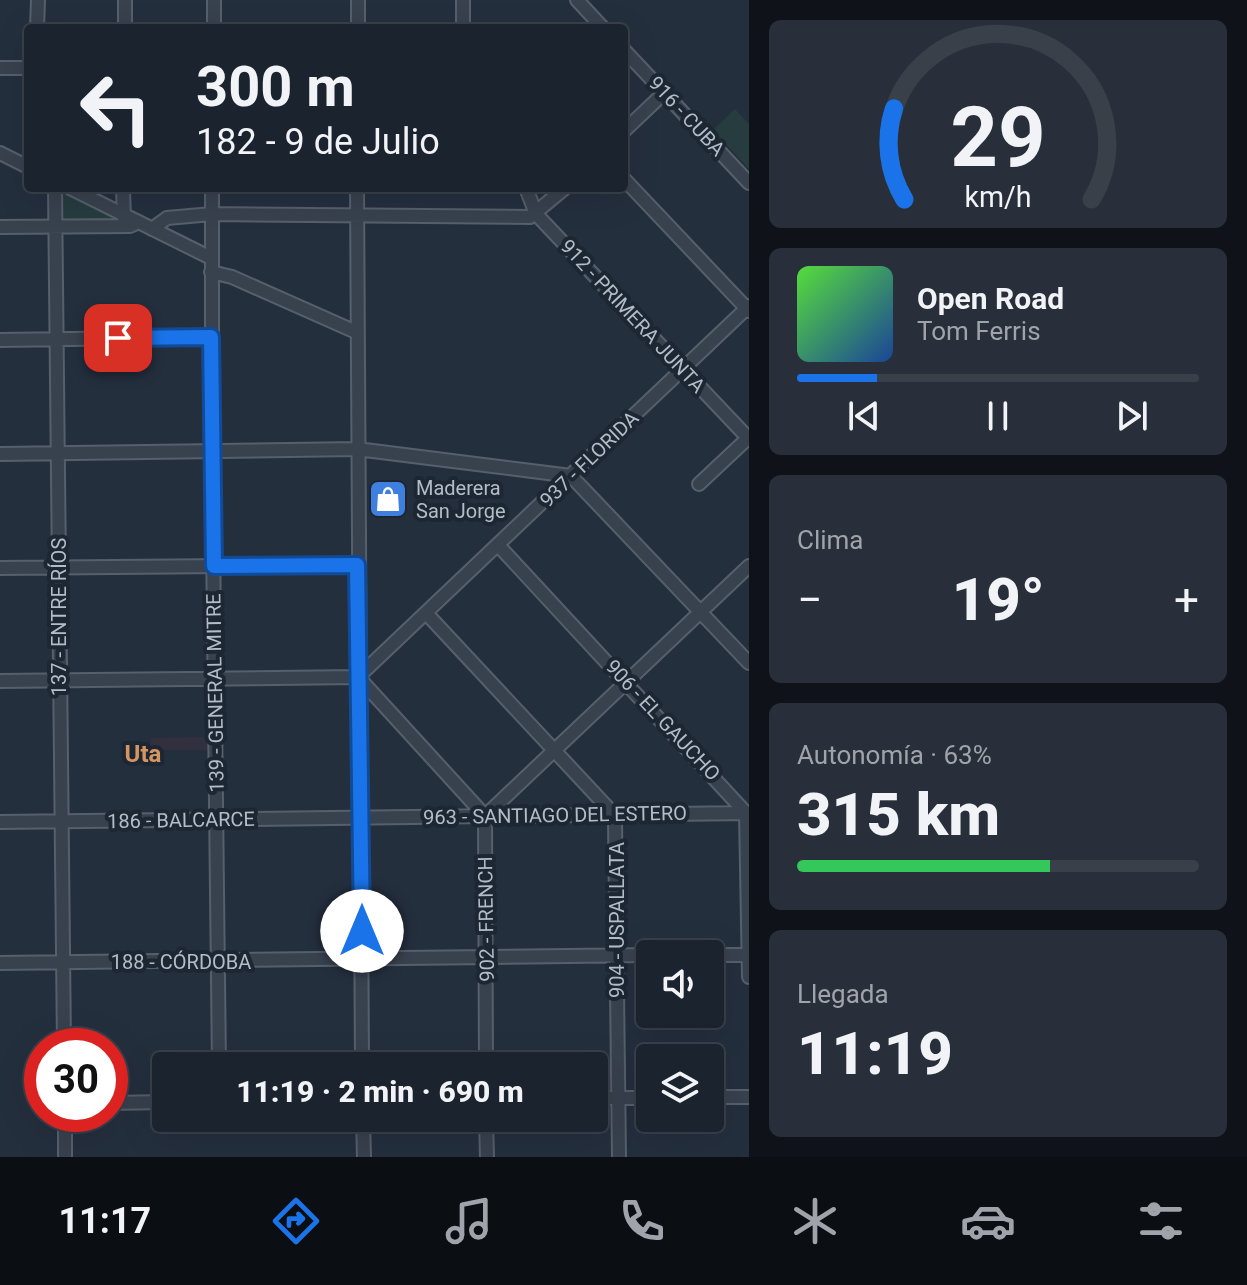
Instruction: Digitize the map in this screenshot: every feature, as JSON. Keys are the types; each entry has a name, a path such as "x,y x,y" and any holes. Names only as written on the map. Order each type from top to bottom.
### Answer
{"street":[{"path":"37,24 38,0"},
{"path":"125,0 125,24"},
{"path":"214,0 214,24"},
{"path":"358,0 358,24"},
{"path":"463,0 463,24"},
{"path":"577,0 598,24"},
{"name":"916 - CUBA","path":"628,54 749,183"},
{"path":"0,68 24,68"},
{"path":"628,127 664,93"},
{"path":"0,153 24,165"},
{"path":"628,183 748,309"},
{"name":"137 - ENTRE RÍOS","path":"55,192 64,1028"},
{"path":"77,192 124,220"},
{"path":"123,192 124,220"},
{"name":"139 - GENERAL MITRE","path":"212,192 219,1052"},
{"path":"357,192 362,1052"},
{"name":"912 - PRIMERA JUNTA","path":"527,192 533,215 748,439"},
{"path":"152,229 167,218 212,214 357,212 533,215 560,192"},
{"path":"0,227 124,220 139,222 211,258"},
{"path":"211,272 232,277 356,332"},
{"name":"937 - FLORIDA","path":"358,677 748,309"},
{"path":"0,340 211,337"},
{"path":"699,484 748,439"},
{"path":"0,454 357,449 571,476 749,663"},
{"name":"906 - EL GAUCHO","path":"498,545 748,812"},
{"path":"0,568 357,565"},
{"path":"0,681 358,677 485,816 749,566"},
{"name":"904 - USPALLATA","path":"426,613 613,815 616,826 619,1157"},
{"path":"748,812 749,977"},
{"name":"963 - SANTIAGO DEL ESTERO","path":"362,818 748,812"},
{"name":"902 - FRENCH","path":"485,816 486,1052"},
{"name":"186 - BALCARCE","path":"0,822 362,818"},
{"name":"188 - CÓRDOBA","path":"0,963 636,955"},
{"path":"724,955 749,955"},
{"path":"724,1097 749,1097"},
{"path":"608,1098 636,1098"},
{"path":"128,1103 152,1102"},
{"path":"65,1132 65,1157"},
{"path":"363,1132 364,1157"},
{"path":"486,1132 487,1157"}],"shaded area":[{"path":"208,737 208,750 151,750 151,738"}],"green space":[{"path":"735,109 749,124 749,169 713,130"},
{"path":"59,192 70,192 115,218 61,222"}],"place":[{"name":"Maderera San Jorge","path":"388,499"}],"district":[{"name":"Uta","path":"143,754"}],"route":[{"path":"118,338 211,337 214,566 357,565 362,931"}]}
